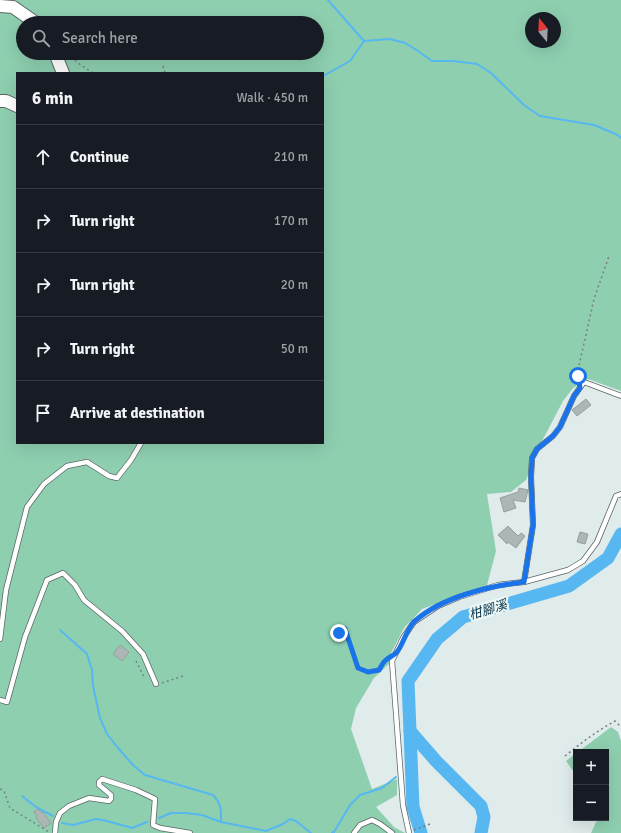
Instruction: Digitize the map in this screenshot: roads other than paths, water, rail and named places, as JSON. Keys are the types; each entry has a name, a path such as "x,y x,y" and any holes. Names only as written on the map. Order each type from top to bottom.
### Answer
{"street":[{"path":"0,6 13,7 26,16"},
{"path":"58,60 63,72"},
{"path":"0,101 6,101 16,106"}],"lane":[{"path":"524,582 533,525 531,477 532,458 537,449 553,436 560,427 574,396 584,382 621,396"},
{"path":"0,639 6,590 27,507 44,484 66,466 87,462 109,476 117,478 131,460 139,444"},
{"path":"409,832 403,805 392,661 404,638 414,622 438,606 459,597 498,585 524,582 568,570 582,561 597,542 619,495"},
{"path":"0,700 7,702 25,637 47,580 63,573 75,586 84,600 122,631 144,654 156,684"},
{"path":"55,833 56,822 60,813 69,806 89,798 110,801 111,795 99,784 102,779 136,790 155,799 153,825 160,828 190,833"},
{"path":"354,833 360,825 372,820 392,833"}],"waterway":[{"path":"328,0 364,41 390,39 405,43 432,61 453,61 477,64 491,73 524,105 540,116 594,125 618,135 621,138"},
{"path":"324,75 350,61 364,41"},
{"name":"柑腳溪","path":"421,833 413,807 408,681 437,639 463,617 569,586 608,558 621,534"},
{"path":"60,630 87,654 92,670 93,686 100,718 107,734 118,748 133,765 145,775 213,795 220,807 221,822"},
{"name":"柑腳溪","path":"410,731 436,761 481,806 484,817 481,833"},
{"name":"柑腳溪","path":"406,770 412,766"},
{"path":"332,833 350,805 360,795 382,788 396,777"},
{"path":"22,796 36,807 53,816"},
{"path":"159,818 171,813 186,813 202,815 221,822 266,831 283,824 290,819 296,821 311,833"},
{"path":"62,823 73,825 96,819 132,828 147,822"}]}
